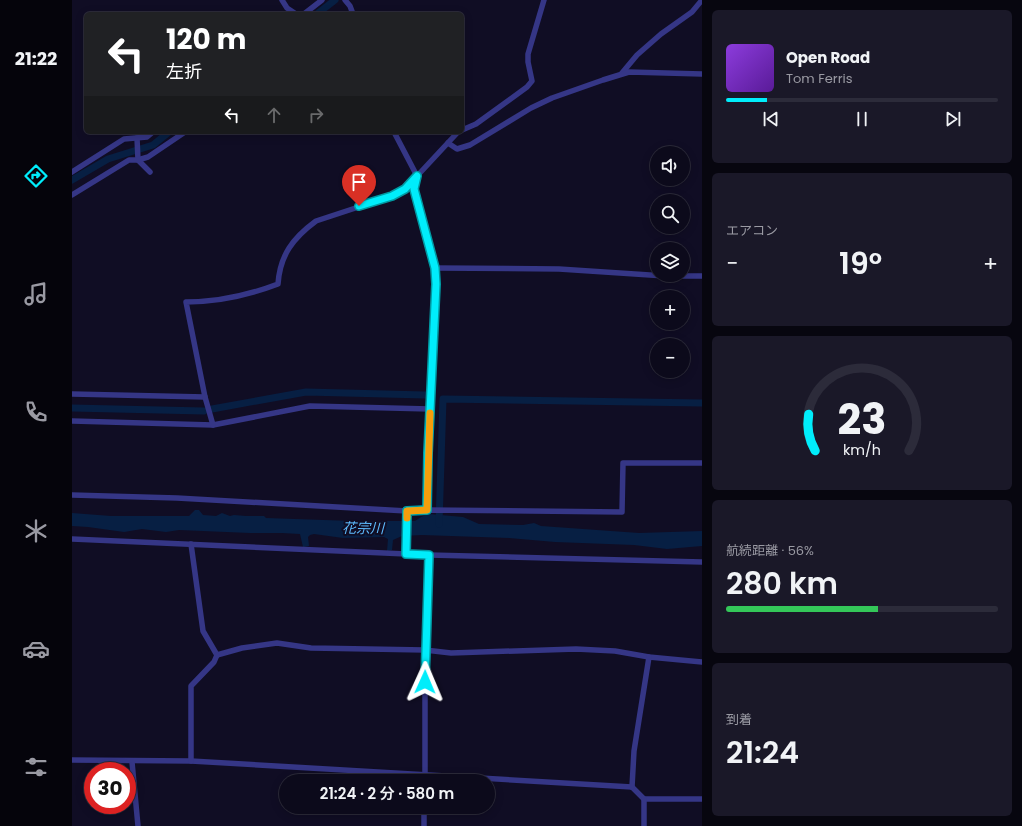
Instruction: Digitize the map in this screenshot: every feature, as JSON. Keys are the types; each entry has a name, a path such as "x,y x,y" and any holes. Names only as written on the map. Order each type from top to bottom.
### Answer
{"street":[{"path":"282,0 287,8 293,12"},
{"path":"307,12 322,0"},
{"path":"345,0 352,12"},
{"path":"464,129 476,124 527,88 532,81 528,54 544,0"},
{"path":"620,75 637,55 661,34 692,12 702,0"},
{"path":"448,143 457,149 470,145 531,108 552,98 629,72 702,74"},
{"path":"72,172 124,139 137,138 150,134"},
{"path":"72,195 129,160 138,160 148,157 182,134"},
{"path":"395,134 417,176 414,189 435,268 427,510"},
{"path":"213,425 205,397 186,302 204,302 234,297 264,290 278,284 285,254 298,235 306,228 316,220 392,196 405,189 456,134"},
{"path":"137,138 138,160 150,172"},
{"path":"435,268 559,269 665,276 702,276"},
{"path":"72,394 205,397"},
{"path":"72,421 213,425 310,406 430,410"},
{"path":"72,495 177,498 407,514 427,510 622,512 623,463 702,463"},
{"path":"406,551 407,514"},
{"path":"72,539 406,551 429,555 702,562"},
{"path":"191,544 203,631 217,655"},
{"path":"425,774 425,652 429,555"},
{"path":"217,655 242,648 276,643 311,648 451,653 576,649 615,651 649,657 702,662"},
{"path":"191,761 191,686 214,662 217,655"},
{"path":"632,787 634,751 649,657"},
{"path":"72,760 132,762 191,761 370,774"},
{"path":"495,781 632,787 644,799 702,799"},
{"path":"644,799 644,826"},
{"path":"136,805 138,826"},
{"path":"424,814 424,826"}],"water":[{"name":"花宗川","path":"195,510 199,510 203,515 216,516 222,513 230,516 264,516 266,518 353,521 415,521 429,514 463,517 479,524 523,525 534,523 541,526 639,533 702,531 702,546 667,549 634,545 422,535 402,536 393,540 392,550 387,551 388,539 384,537 343,538 314,534 308,537 309,546 303,547 300,534 179,530 166,532 142,529 124,532 72,526 72,513 111,516 189,516"}],"waterway":[{"path":"320,12 335,0"},
{"path":"72,180 108,159 153,145 167,134"},
{"path":"212,409 306,392 425,395"},
{"path":"439,524 443,399 702,403"},
{"path":"72,408 204,411"}],"slow traffic":[{"path":"407,518 407,511 427,510 430,413"}],"route":[{"path":"359,206 392,196 405,189 417,176 414,189 435,268 436,284 428,453 427,510 407,511 406,548 406,554 429,555 425,682"}]}
